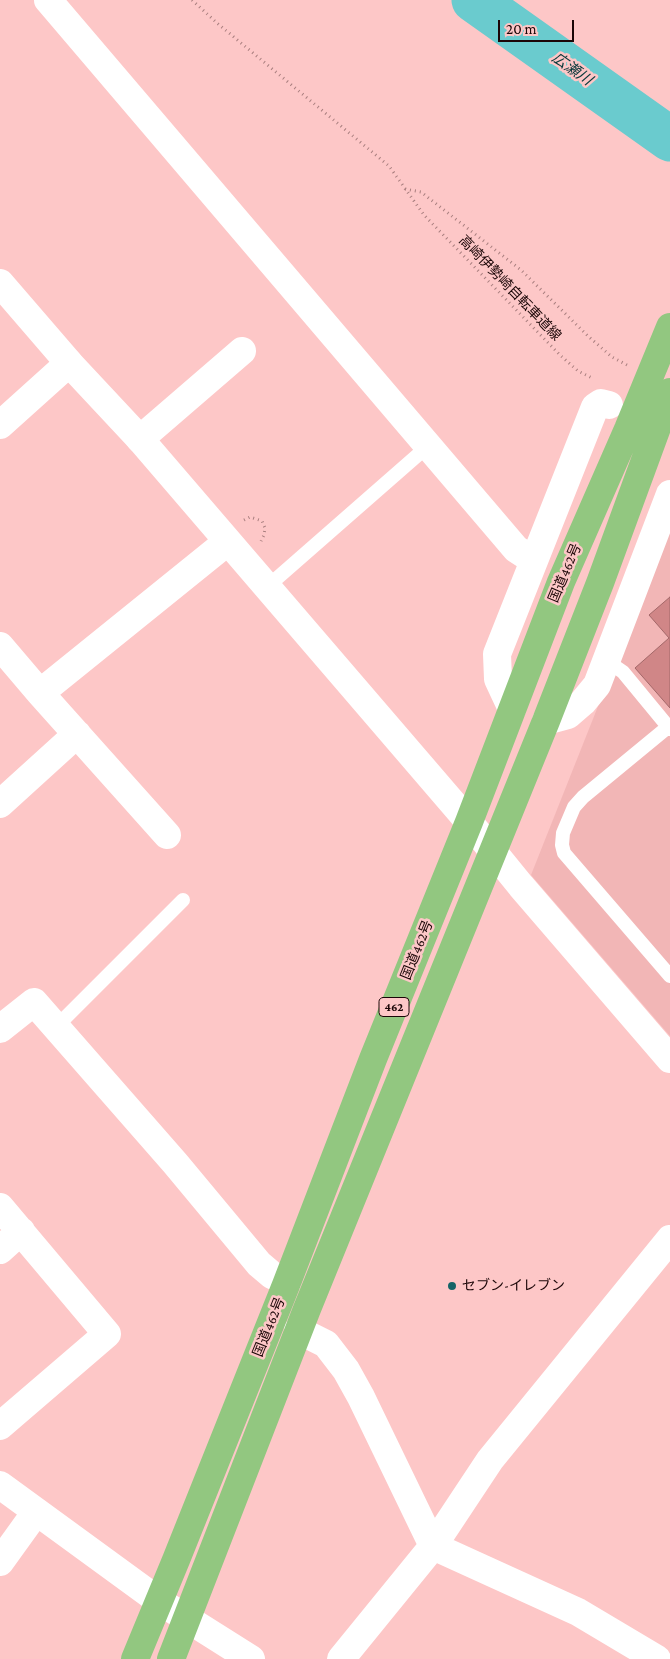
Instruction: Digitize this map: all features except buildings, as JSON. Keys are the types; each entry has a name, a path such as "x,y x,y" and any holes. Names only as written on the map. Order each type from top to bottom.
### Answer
{"highway":[{"name":"国道462号","path":"135,1659 469,822 561,582 670,327"},
{"name":"国道462号","path":"171,1659 298,1330 546,721 600,582 670,392"}],"street":[{"path":"48,0 516,549 533,560"},
{"path":"0,283 140,439 234,531 267,587 469,822 492,852 666,1048"},
{"path":"140,439 242,351"},
{"path":"0,425 69,362"},
{"path":"512,709 498,680 497,654 533,560 596,407 601,403 609,405"},
{"path":"546,721 568,715 598,685 670,494"},
{"path":"40,693 234,531"},
{"path":"0,646 167,835"},
{"path":"0,804 77,734"},
{"path":"0,1030 34,1002 176,1163 259,1264 272,1275 287,1282"},
{"path":"0,1207 108,1334 0,1426"},
{"path":"0,1250 21,1231"},
{"path":"341,1659 433,1546 490,1460 670,1238"},
{"path":"298,1330 326,1344 346,1370 433,1546 578,1612 657,1659"},
{"path":"0,1485 159,1601 251,1659"},
{"path":"0,1562 36,1512"}],"lane":[{"path":"267,587 428,446"},
{"path":"607,661 623,672 669,728 583,797 574,808 563,834 562,845 564,853 670,976"},
{"path":"56,1027 183,900"}],"path":[{"name":"高崎伊勢崎自転車道線","path":"192,0 389,166 424,215 560,355 578,371 594,380"},
{"name":"高崎伊勢崎自転車道線","path":"404,189 421,192 515,266 612,357 630,367"},
{"path":"234,531 250,517 262,521 265,528 264,535 259,543"}],"shaded area":[{"path":"670,525 670,1036 531,875"}],"waterway":[{"name":"広瀬川","path":"474,0 670,139"}],"place":[{"name":"セブン-イレブン","path":"452,1286"}]}
